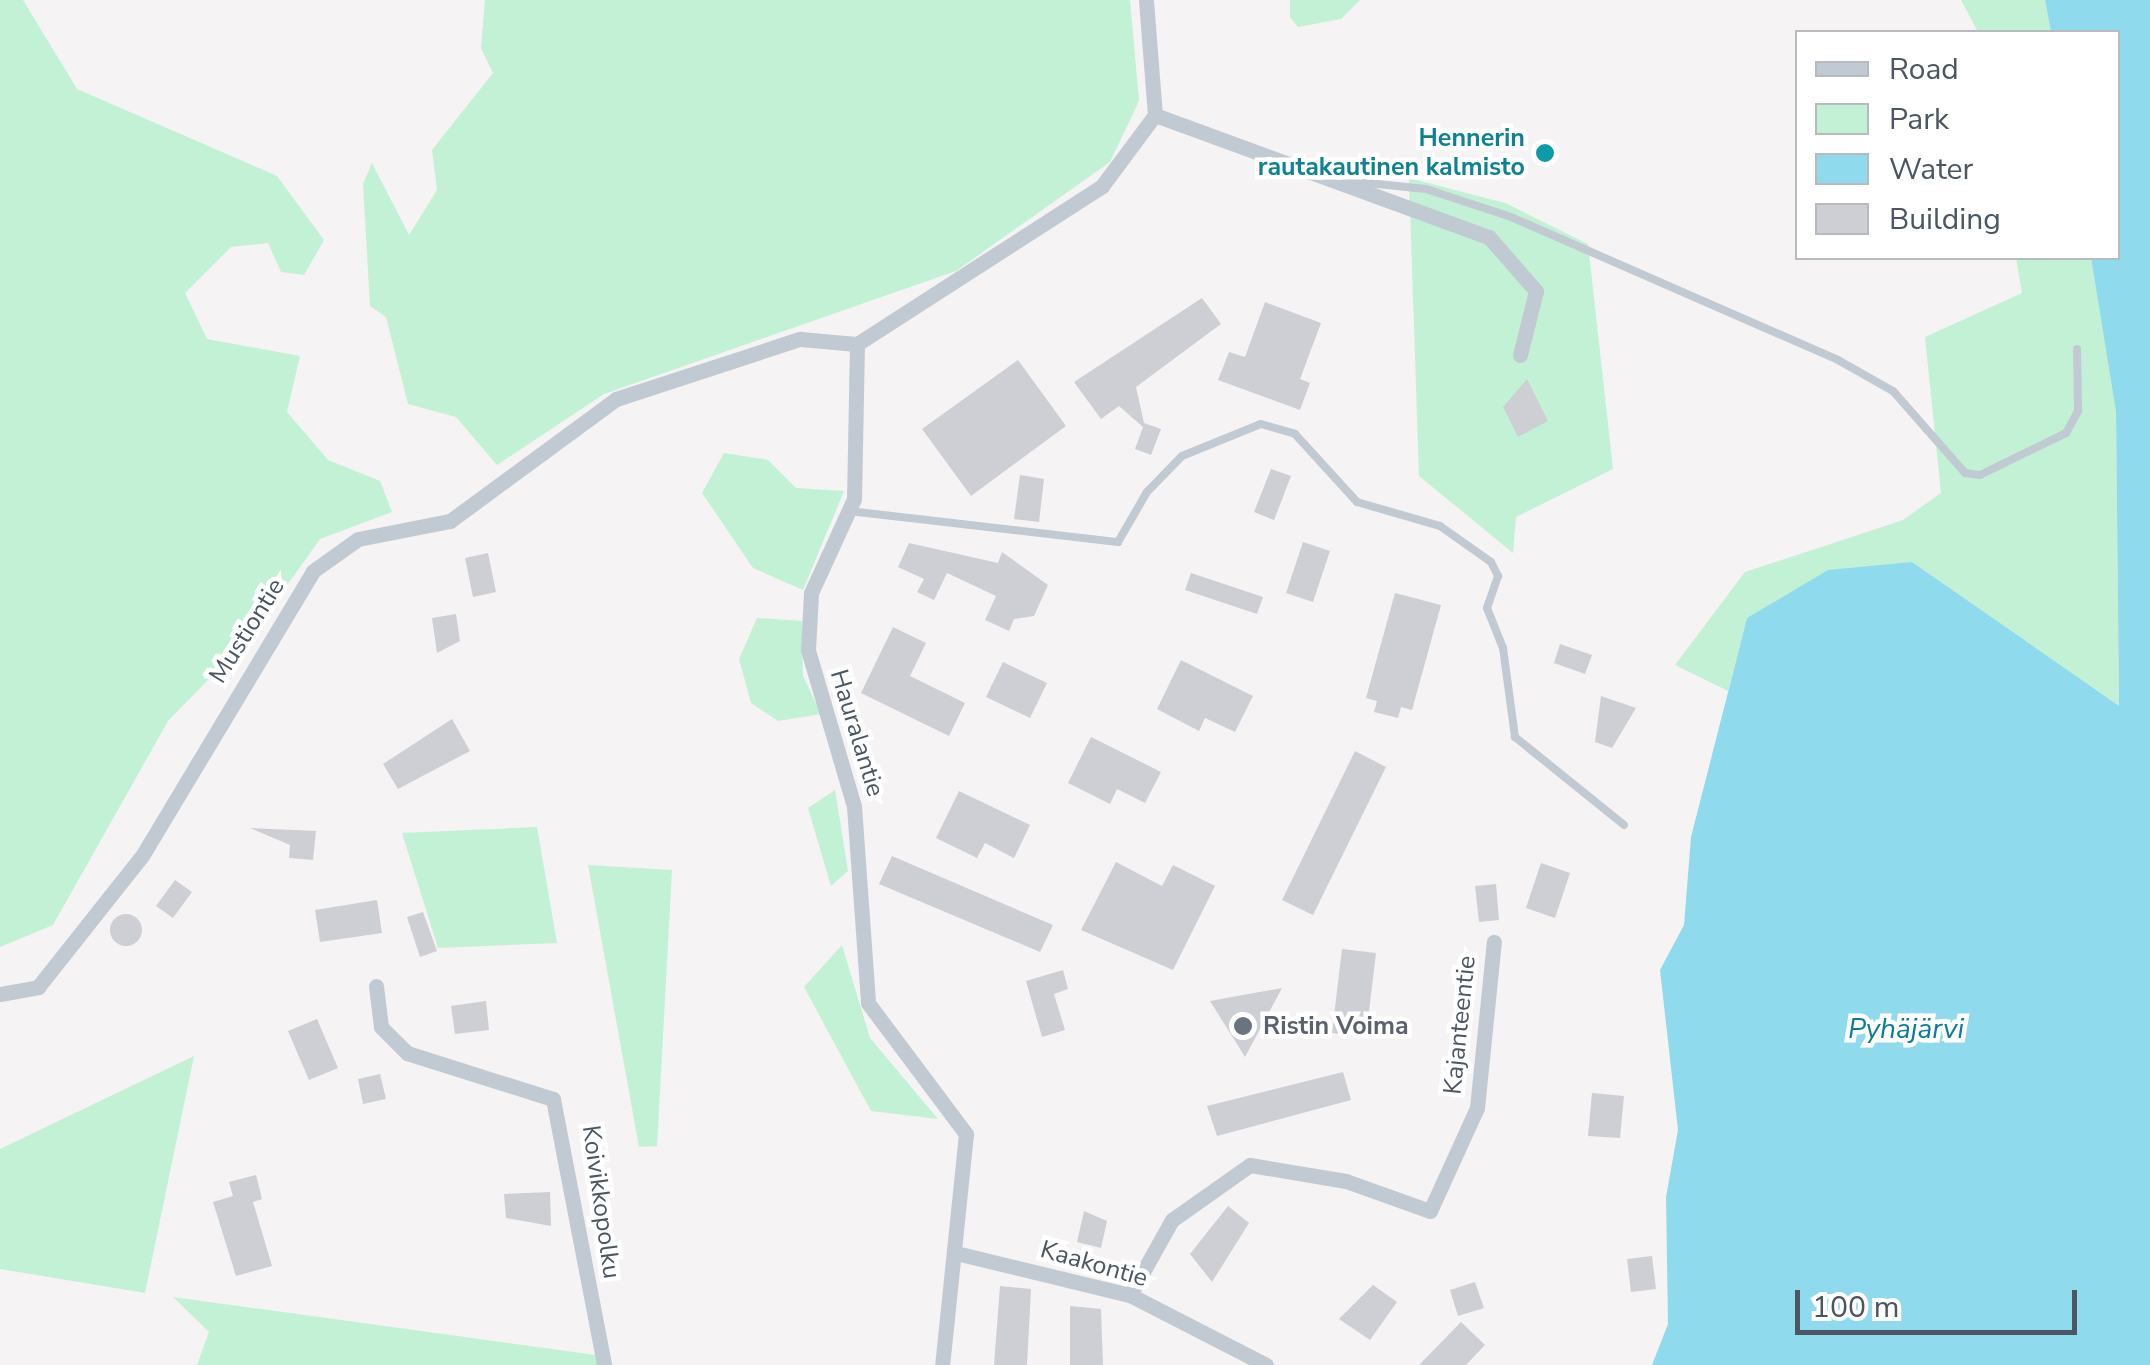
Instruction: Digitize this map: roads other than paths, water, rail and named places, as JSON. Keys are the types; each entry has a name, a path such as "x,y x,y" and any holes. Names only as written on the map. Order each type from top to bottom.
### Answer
{"street":[{"path":"857,344 1102,186 1155,115 1146,0"},
{"path":"1155,115 1461,222 1510,254 1536,291 1520,355"},
{"name":"Mustiontie","path":"0,994 38,987 142,856 313,571 358,538 450,521 616,398 800,340 857,344"},
{"name":"Hauralantie","path":"857,344 849,511 811,593 811,669 854,806 868,1003 966,1134 942,1365"},
{"name":"Kajanteentie","path":"1130,1295 1172,1220 1250,1166 1346,1181 1430,1211 1478,1108 1494,942"},
{"name":"Koivikkopolku","path":"376,986 381,1027 407,1053 553,1099 604,1365"},
{"name":"Kaakontie","path":"956,1253 1130,1295 1266,1365"}],"lane":[{"path":"1340,180 1426,189 1511,217 1838,360 1893,391 1965,473 1980,475 2066,432 2078,411 2077,349"},
{"path":"849,511 1118,542 1146,492 1182,456 1261,424 1295,434 1357,502 1440,526 1491,562 1498,576 1487,608 1503,648 1514,736 1624,825"}],"water":[{"name":"Pyhäjärvi","path":"2045,0 2150,0 2150,1365 1652,1365 1668,1324 1666,1197 1678,1130 1660,970 1684,925 1691,837 1747,618 1828,570 1912,562 2119,706 2116,412 2091,260 2120,260 2120,30 2051,30"}],"place":[{"name":"Hennerin rautakautinen kalmisto","path":"1545,153"},
{"name":"Ristin Voima","path":"1243,1026"}]}
